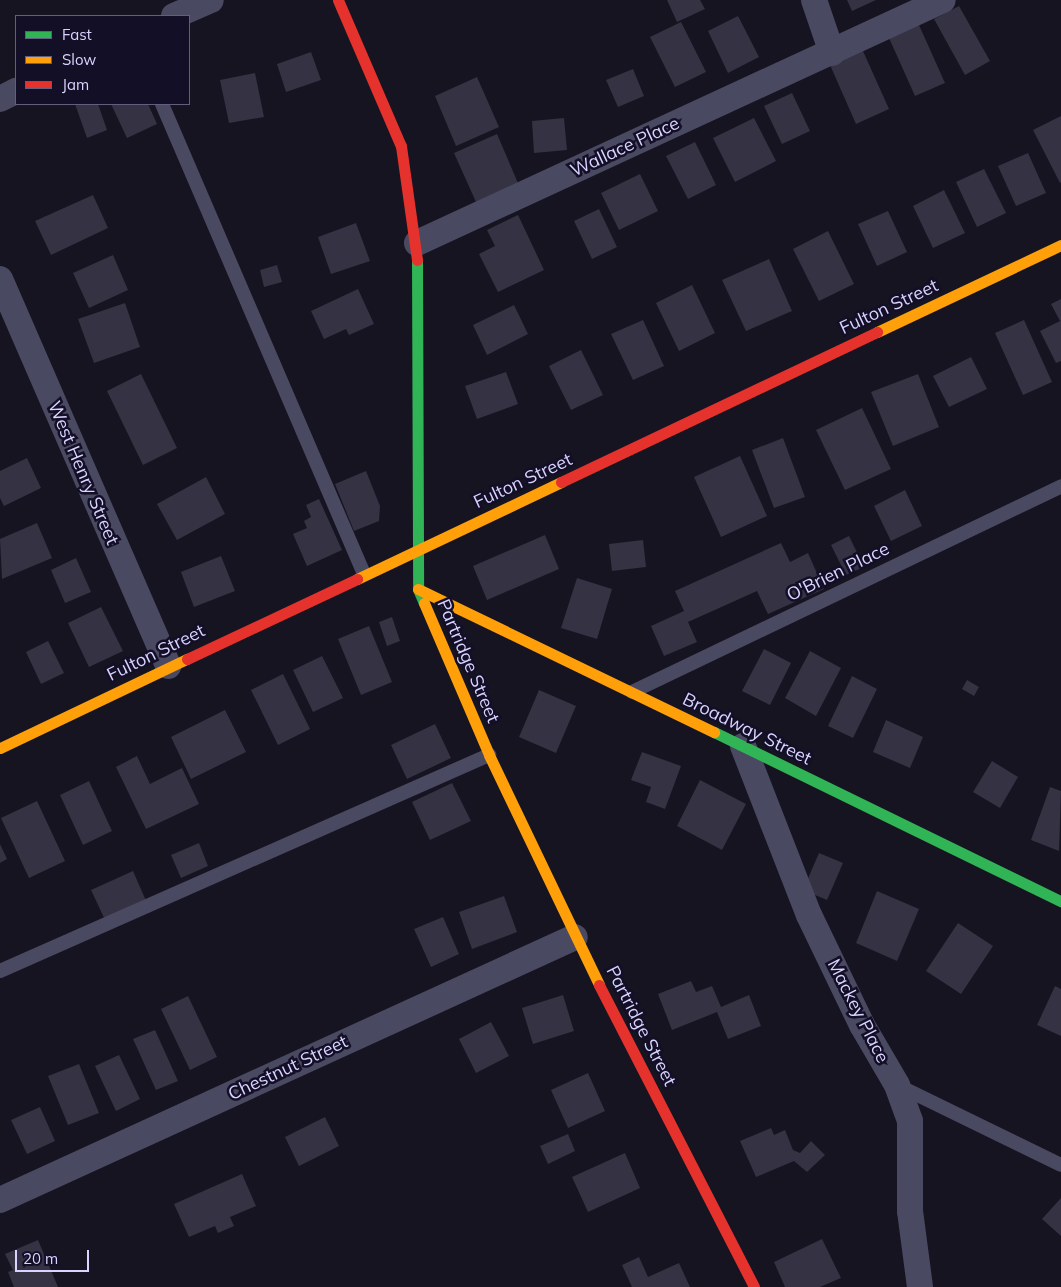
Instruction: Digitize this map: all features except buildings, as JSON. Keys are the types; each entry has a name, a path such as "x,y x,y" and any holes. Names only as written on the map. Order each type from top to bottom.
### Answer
{"street":[{"path":"176,15 211,0"},
{"name":"Partridge Street","path":"338,0 401,146 417,243 416,551 418,589 489,755 575,936 754,1287"},
{"path":"814,0 832,53"},
{"name":"Wallace Place","path":"417,243 832,53 942,0"},
{"path":"0,99 15,92"},
{"name":"Fulton Street","path":"0,748 168,666 416,551 1061,245"},
{"name":"West Henry Street","path":"0,278 168,666"},
{"name":"Broadway Street","path":"418,589 1061,901"},
{"name":"Mackey Place","path":"743,746 810,915 862,1024 897,1085 910,1121 910,1211 920,1287"},
{"name":"Chestnut Street","path":"0,1200 575,936"}],"lane":[{"path":"162,105 364,574"},
{"name":"O'Brien Place","path":"632,692 1061,486"},
{"path":"0,972 489,755"},
{"path":"897,1085 1061,1165"}],"traffic: fast":[{"path":"417,260 418,589 424,603"},
{"path":"714,732 1061,901"}],"traffic: slow":[{"path":"877,332 1061,245"},
{"path":"357,579 561,482"},
{"path":"418,589 714,732"},
{"path":"424,603 489,755 599,985"},
{"path":"0,748 187,659"}],"traffic: jam":[{"path":"338,0 401,146 417,260"},
{"path":"561,482 877,332"},
{"path":"187,659 357,579"},
{"path":"599,985 754,1287"}]}
